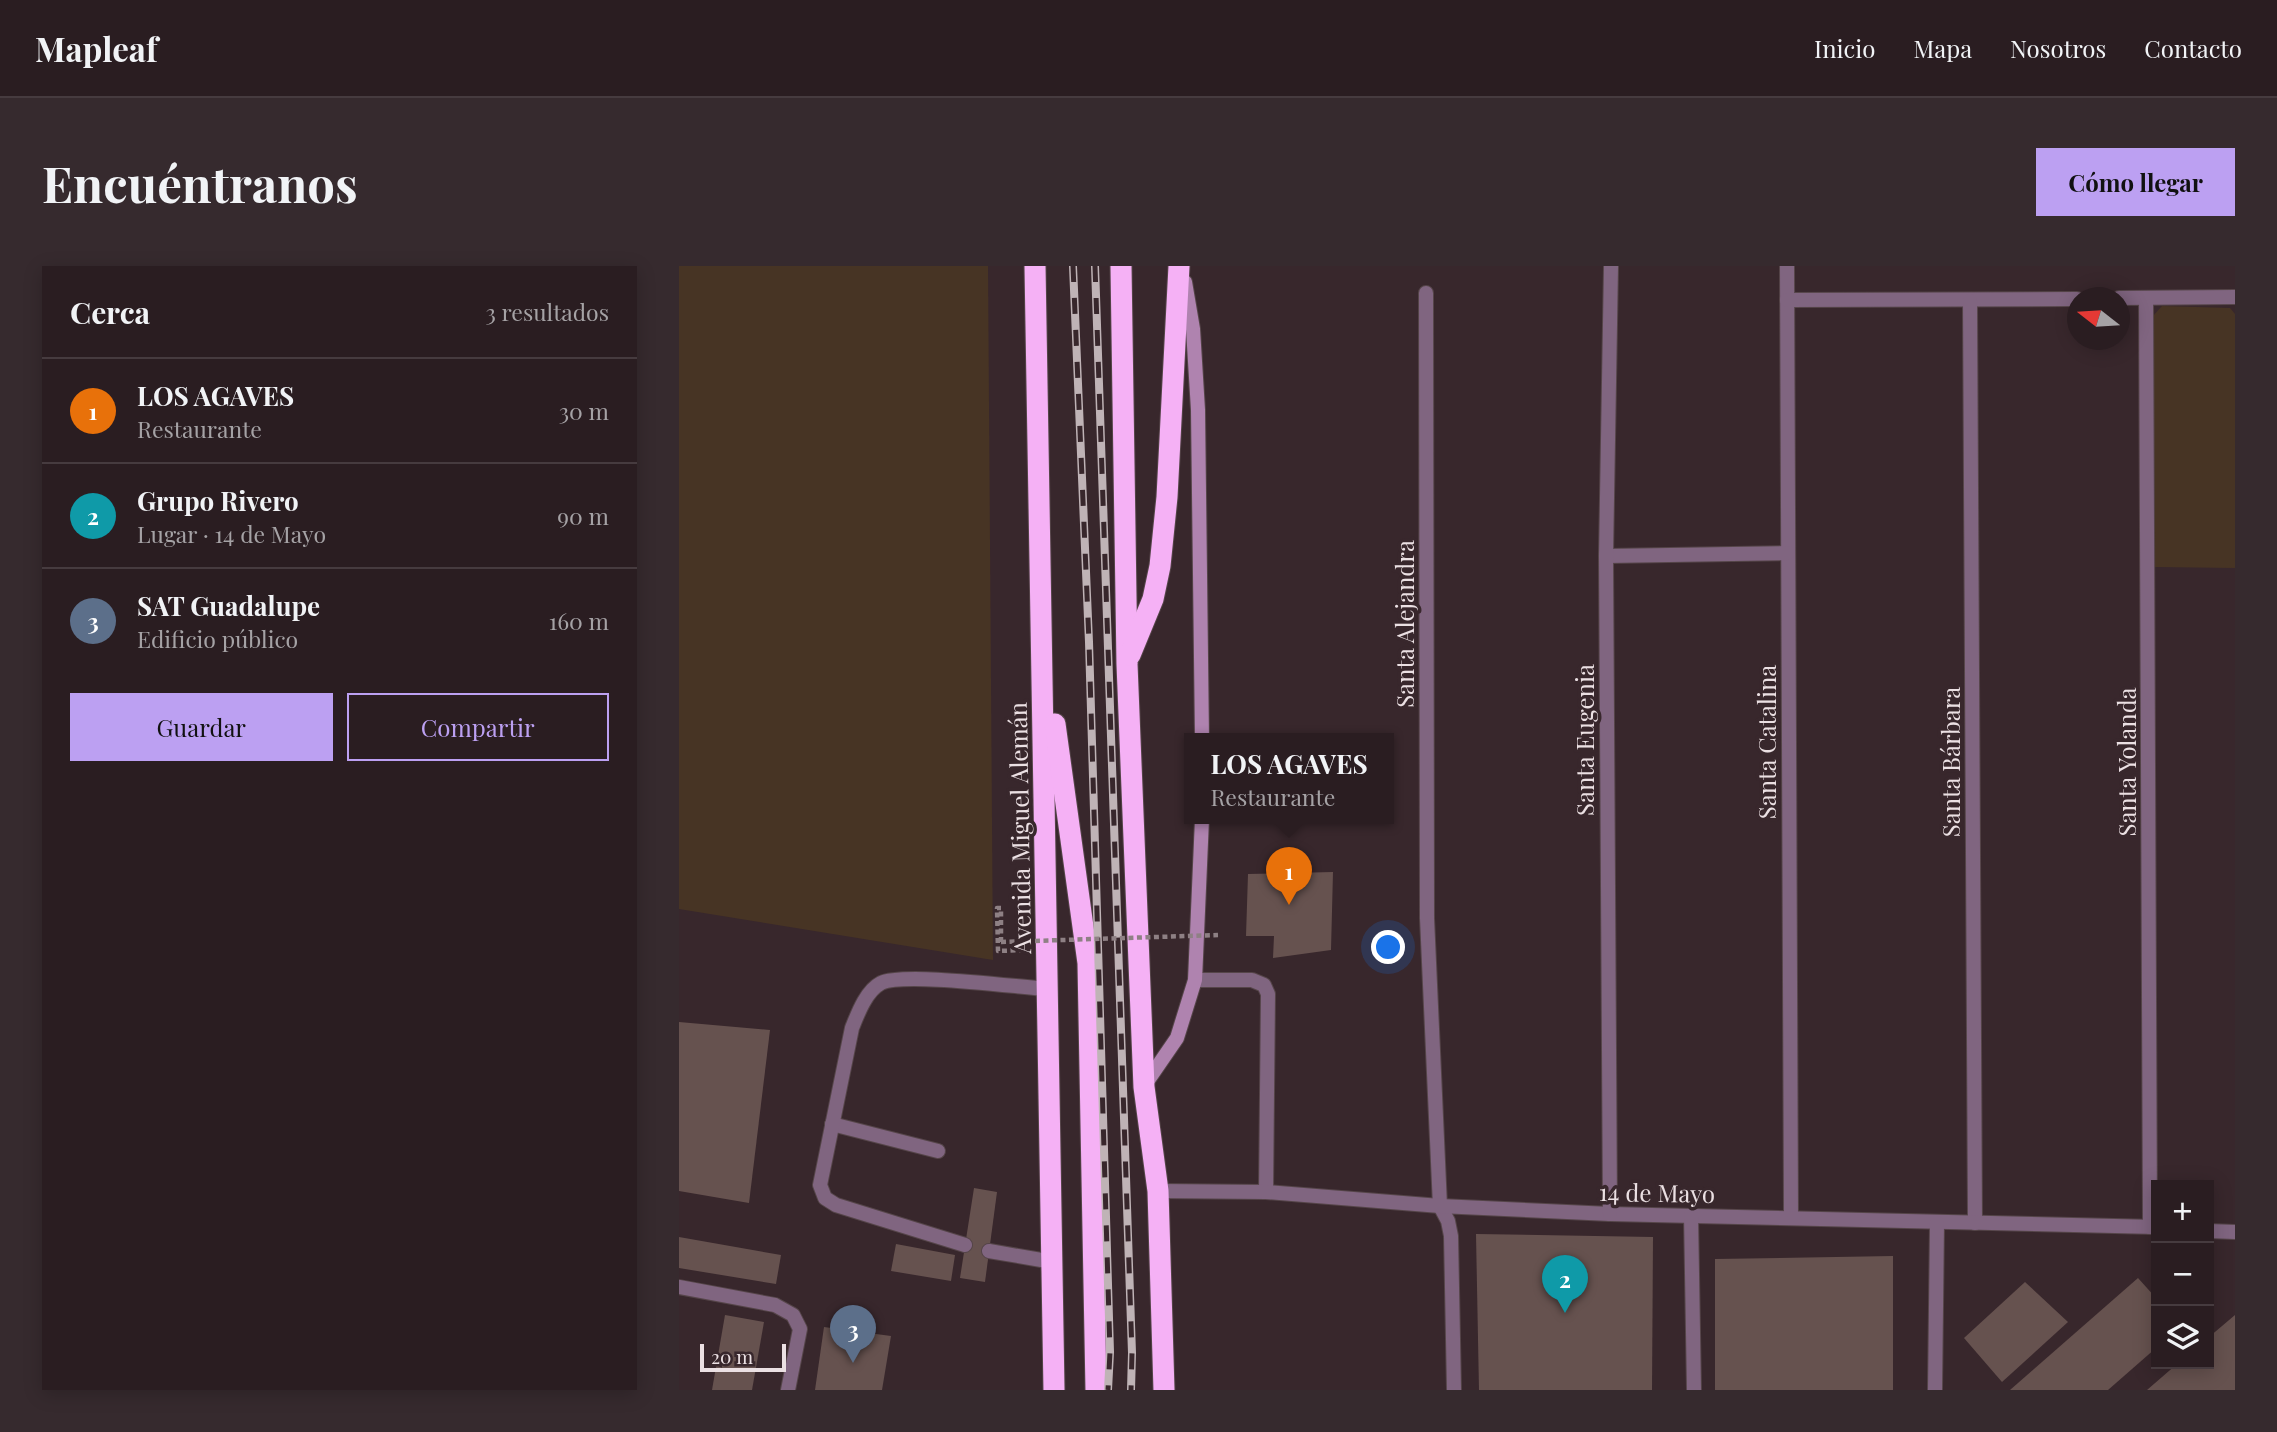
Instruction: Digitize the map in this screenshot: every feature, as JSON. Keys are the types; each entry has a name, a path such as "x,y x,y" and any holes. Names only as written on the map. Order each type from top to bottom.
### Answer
{"highway":[{"name":"Avenida Miguel Alemán","path":"1035,266 1055,1390"},
{"path":"1127,664 1153,599 1160,566 1167,497 1181,266"},
{"path":"1121,272 1127,664 1144,1087 1158,1191 1164,1390"},
{"path":"1043,631 1088,963 1096,1390"}],"street":[{"path":"1181,266 1196,371 1202,733"},
{"name":"Santa Eugenia","path":"1610,1214 1606,556 1611,266"},
{"name":"Santa Catalina","path":"1787,266 1791,1217"},
{"name":"Santa Alejandra","path":"1426,293 1427,918 1440,1206 1451,1236 1454,1390"},
{"path":"2130,298 2235,297"},
{"name":"Santa Yolanda","path":"2147,298 2153,1180"},
{"path":"1787,300 2067,299"},
{"name":"Santa Bárbara","path":"1970,301 1975,1223"},
{"path":"1606,556 1788,554"},
{"path":"1144,1087 1177,1038 1195,980 1202,824"},
{"path":"965,1245 836,1205 825,1198 820,1185 852,1028 861,1006 880,984 905,978 1048,989"},
{"path":"1195,980 1252,980 1264,985 1268,994 1266,1192"},
{"path":"832,1124 937,1150"},
{"name":"14 de Mayo","path":"1158,1191 1266,1192 1440,1206 1610,1214 2151,1227"},
{"path":"1691,1215 1693,1390"},
{"path":"1935,1390 1937,1223"},
{"path":"2214,1231 2235,1232"},
{"path":"989,1251 1052,1262"},
{"path":"679,1287 775,1305 793,1315 800,1329 788,1390"}],"path":[{"path":"997,951 997,908 1001,908 1001,942 1218,935"}],"shaded area":[{"path":"679,266 988,266 993,960 679,909"},
{"path":"2162,306 2230,308 2235,314 2235,568 2155,567 2153,316"}],"building":[{"path":"1333,872 1331,950 1273,958 1274,936 1246,936 1248,874"},
{"path":"679,1022 770,1030 749,1203 679,1191"},
{"path":"974,1188 997,1192 985,1282 960,1278"},
{"path":"1476,1234 1653,1237 1652,1390 1479,1390"},
{"path":"679,1237 781,1255 776,1284 679,1268"},
{"path":"896,1244 955,1255 951,1281 891,1271"},
{"path":"1893,1256 1893,1390 1715,1390 1715,1259"},
{"path":"2138,1278 2151,1292 2151,1352 2108,1390 2010,1390"},
{"path":"2025,1282 2068,1322 2002,1382 1964,1338"},
{"path":"725,1315 764,1322 752,1390 712,1390"},
{"path":"2235,1315 2235,1390 2147,1390 2171,1369 2214,1369 2214,1333"},
{"path":"824,1327 891,1336 882,1390 815,1390"}],"railway":[{"path":"1073,266 1089,642 1110,1352 1108,1390"},
{"path":"1095,266 1132,1353 1131,1390"}],"place":[{"name":"LOS AGAVES","path":"1289,905"},
{"name":"Grupo Rivero","path":"1565,1313"},
{"name":"SAT Guadalupe","path":"853,1363"}]}
